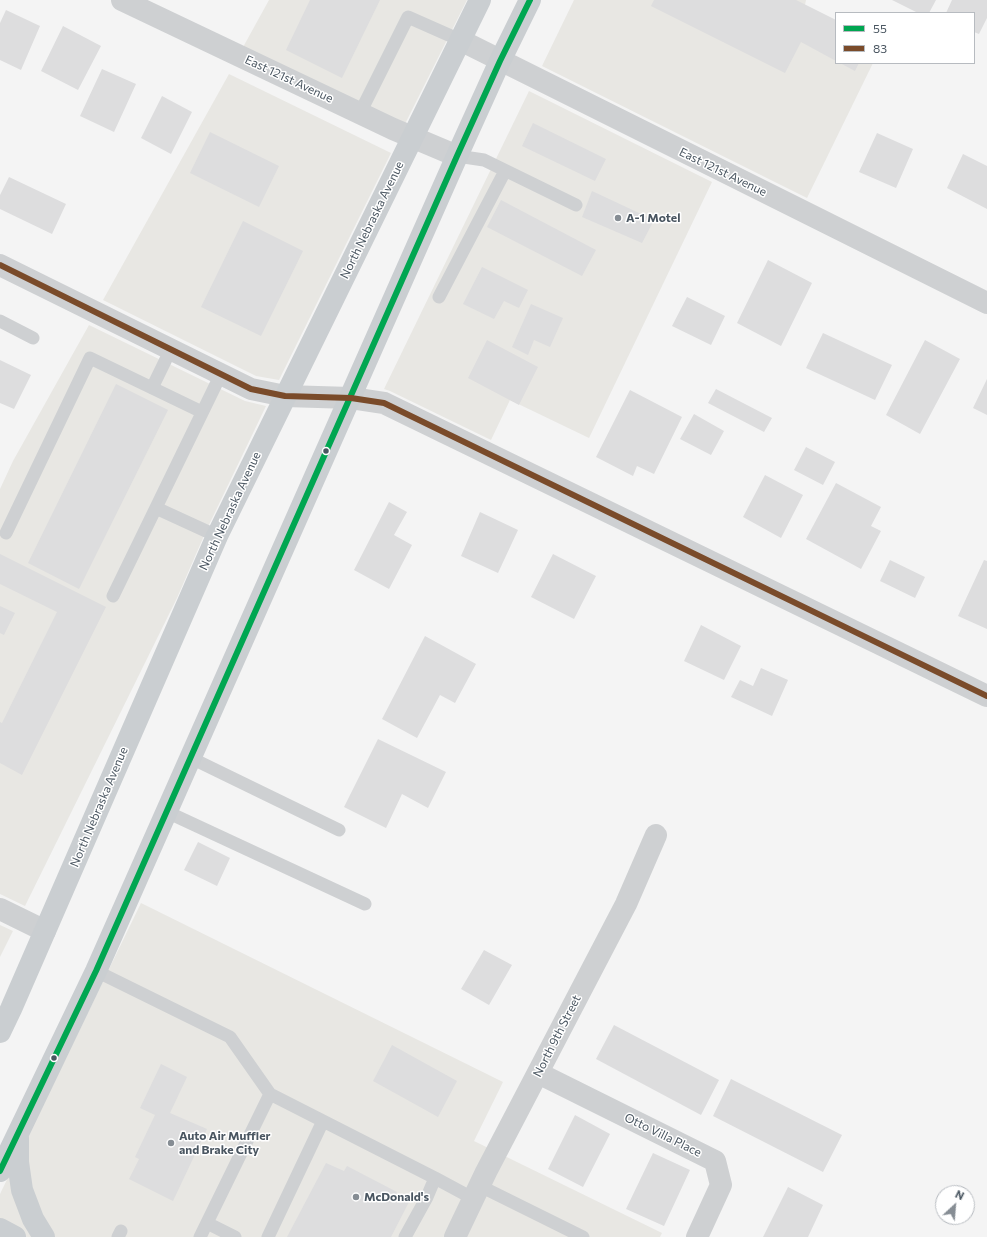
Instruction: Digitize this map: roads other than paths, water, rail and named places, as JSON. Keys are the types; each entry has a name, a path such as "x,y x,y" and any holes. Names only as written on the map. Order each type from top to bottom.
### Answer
{"main road":[{"name":"North Nebraska Avenue","path":"0,1032 217,536 480,0"},
{"path":"0,1171 96,971 500,61 530,0"},
{"path":"18,1134 18,1162 22,1190 33,1219 44,1237"},
{"path":"0,1229 15,1237"}],"street":[{"name":"East 121st Avenue","path":"122,0 412,138 458,156"},
{"name":"East 121st Avenue","path":"460,40 987,303"},
{"path":"0,265 251,389 285,396 351,398 384,403 987,696"},
{"name":"North 9th Street","path":"455,1237 626,904 656,834"},
{"path":"0,909 45,931"},
{"name":"Otto Villa Place","path":"538,1073 715,1161 721,1185 697,1237"}],"lane":[{"path":"360,113 408,17 460,40"},
{"path":"458,156 484,160 576,205"},
{"path":"439,297 505,171"},
{"path":"0,321 33,338"},
{"path":"152,388 171,349"},
{"path":"6,533 90,358 202,412"},
{"path":"113,596 221,374"},
{"path":"156,508 217,536"},
{"path":"191,758 339,830"},
{"path":"167,812 365,904"},
{"path":"96,971 230,1037 270,1094 435,1178 477,1193 583,1237"},
{"path":"200,1237 270,1094"},
{"path":"268,1237 323,1122"},
{"path":"405,1237 427,1197 435,1178"},
{"path":"207,1223 235,1237"}],"place":[{"name":"A-1 Motel","path":"618,218"},
{"name":"Auto Air Muffler and Brake City","path":"171,1143"},
{"name":"McDonald's","path":"356,1197"}]}
